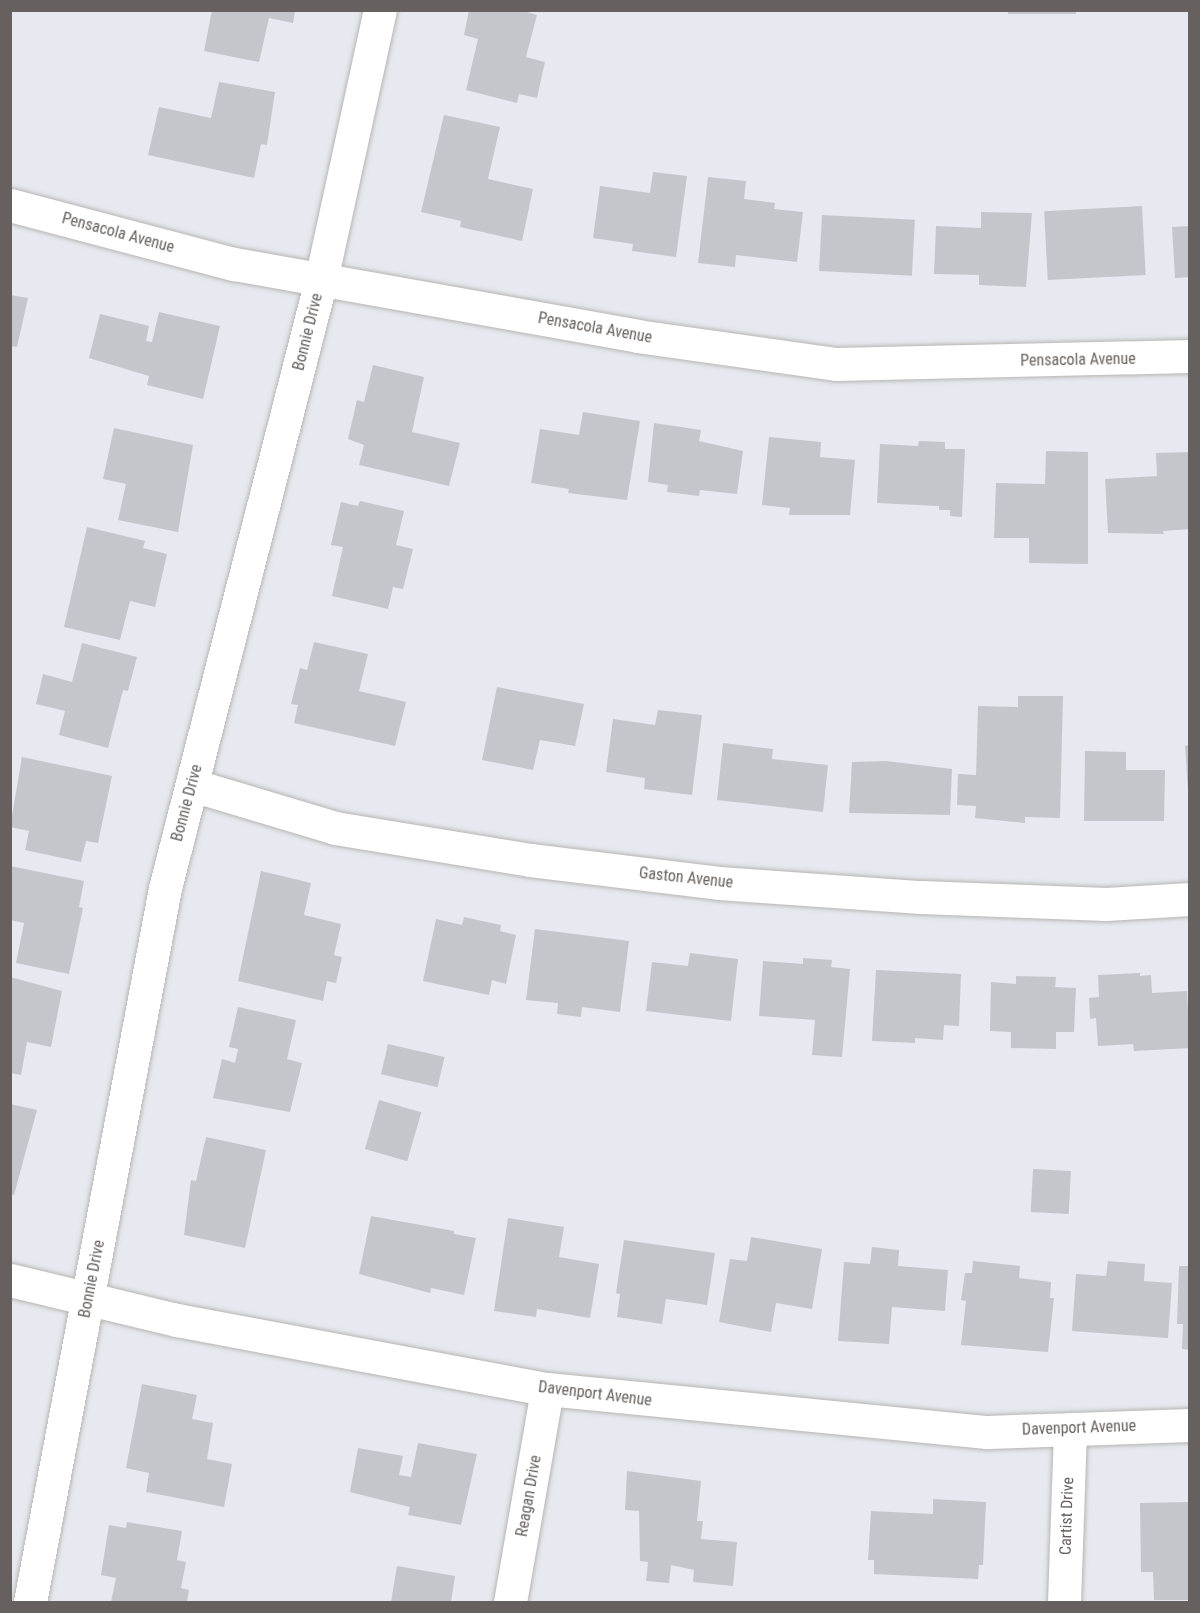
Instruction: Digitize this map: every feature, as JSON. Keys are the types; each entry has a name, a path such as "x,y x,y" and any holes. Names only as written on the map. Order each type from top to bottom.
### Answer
{"street":[{"name":"Bonnie Drive","path":"30,1602 165,888 321,280 380,10"},
{"name":"Pensacola Avenue","path":"10,205 234,264 637,336 836,364 1190,356"},
{"name":"Gaston Avenue","path":"192,785 335,828 530,860 719,883 921,897 1106,904 1190,899"},
{"name":"Davenport Avenue","path":"10,1280 189,1323 547,1389 987,1432 1190,1425"},
{"name":"Reagan Drive","path":"510,1602 547,1389"},
{"name":"Cartist Drive","path":"1064,1602 1070,1429"}],"building":[{"path":"212,10 295,10 293,23 269,18 259,62 204,51"},
{"path":"469,10 520,10 537,15 526,57 545,62 537,98 519,94 517,103 466,90 478,39 464,35"},
{"path":"1008,10 1076,10 1076,14 1008,14"},
{"path":"219,82 275,92 267,145 261,144 254,178 148,155 159,107 211,118"},
{"path":"444,115 500,127 488,179 533,189 522,241 460,227 461,221 421,212"},
{"path":"653,172 687,176 676,257 632,251 633,244 593,238 600,186 650,193"},
{"path":"708,177 746,181 744,199 775,203 774,209 803,212 797,262 736,255 735,267 698,263"},
{"path":"1142,206 1146,275 1048,280 1044,211"},
{"path":"981,212 1032,213 1026,287 979,285 979,275 934,274 936,226 981,228"},
{"path":"822,215 915,220 912,276 819,271"},
{"path":"1190,226 1190,277 1175,278 1172,227"},
{"path":"10,295 28,298 17,347 10,346"},
{"path":"159,312 220,326 203,399 147,385 149,376 89,358 100,314 149,326 146,341 152,342"},
{"path":"373,365 424,377 412,432 460,443 449,486 359,465 364,445 348,439 357,400 364,402"},
{"path":"583,412 640,421 627,500 568,493 569,489 531,483 540,429 579,435"},
{"path":"654,423 701,430 699,441 743,451 737,494 700,490 699,496 667,492 668,485 648,482"},
{"path":"114,428 193,445 178,532 118,520 126,484 103,479"},
{"path":"769,437 821,442 820,457 855,460 850,515 789,515 790,508 762,505"},
{"path":"919,441 945,442 945,449 965,449 962,517 950,516 950,510 939,510 939,506 877,503 880,444 918,446"},
{"path":"1046,451 1088,452 1088,564 1029,563 1029,538 994,538 996,483 1045,484"},
{"path":"1190,452 1190,529 1163,531 1164,534 1108,533 1105,479 1157,476 1156,453"},
{"path":"360,501 404,511 396,545 413,549 403,589 393,587 388,609 332,596 343,547 331,545 341,502 358,506"},
{"path":"87,527 145,541 143,548 167,554 155,607 130,601 120,640 64,627"},
{"path":"314,642 368,654 359,691 406,702 395,746 294,723 298,705 291,704 300,668 307,670"},
{"path":"82,643 137,657 128,691 123,690 108,748 59,735 65,711 36,704 43,674 72,682"},
{"path":"497,687 584,704 575,746 540,740 533,770 482,760"},
{"path":"1018,696 1063,696 1060,818 1025,817 1025,823 975,818 976,806 957,805 958,774 976,775 978,706 1018,707"},
{"path":"658,710 702,715 692,795 644,789 645,778 606,772 613,719 655,725"},
{"path":"723,743 773,749 772,759 828,765 823,812 717,800"},
{"path":"1190,745 1190,790 1188,790 1185,746"},
{"path":"1085,751 1126,752 1126,770 1165,770 1164,821 1084,821"},
{"path":"22,757 112,776 98,843 86,841 81,862 25,850 29,831 10,827"},
{"path":"886,761 952,769 950,815 849,813 852,762"},
{"path":"10,866 84,881 79,907 83,908 69,974 16,963 24,923 10,920"},
{"path":"261,871 311,883 304,915 341,924 334,955 342,957 336,983 327,981 323,1001 238,981"},
{"path":"464,917 501,925 500,931 516,935 506,984 492,980 489,995 423,981 436,919 462,925"},
{"path":"535,929 629,941 620,1012 582,1007 581,1017 557,1014 558,1003 526,1000"},
{"path":"690,953 738,959 731,1021 646,1011 652,962 688,966"},
{"path":"803,958 832,960 831,967 850,969 842,1057 812,1055 815,1020 759,1016 763,961 803,964"},
{"path":"876,970 961,974 959,1026 944,1025 943,1040 915,1038 915,1043 872,1041"},
{"path":"1140,973 1140,976 1151,975 1152,993 1187,991 1190,1048 1134,1051 1133,1044 1098,1046 1096,1018 1090,1019 1089,998 1099,997 1098,975"},
{"path":"1016,976 1056,977 1055,987 1076,988 1074,1032 1056,1032 1056,1049 1011,1048 1011,1032 990,1031 991,982 1016,984"},
{"path":"10,977 62,991 51,1047 27,1042 21,1075 10,1073"},
{"path":"238,1007 296,1020 287,1059 302,1063 290,1112 213,1098 222,1059 235,1063 238,1049 229,1047"},
{"path":"388,1044 445,1057 438,1087 381,1074"},
{"path":"379,1100 421,1112 407,1161 365,1149"},
{"path":"10,1104 37,1110 14,1195 10,1194"},
{"path":"206,1137 266,1150 245,1248 184,1235 191,1180 196,1181"},
{"path":"1033,1169 1071,1171 1069,1214 1031,1212"},
{"path":"371,1216 454,1231 454,1234 476,1238 464,1295 431,1288 430,1293 359,1274"},
{"path":"508,1218 564,1227 559,1257 599,1264 590,1318 537,1309 536,1317 494,1311"},
{"path":"751,1237 822,1249 812,1309 776,1303 771,1332 719,1322 730,1259 747,1261"},
{"path":"624,1240 715,1253 707,1305 666,1299 662,1324 617,1317 620,1294 616,1293"},
{"path":"872,1247 899,1250 898,1266 948,1270 945,1311 892,1307 889,1344 838,1341 844,1262 870,1264"},
{"path":"973,1261 1020,1266 1019,1278 1051,1282 1050,1298 1054,1298 1048,1352 961,1345 966,1301 961,1300 965,1273 972,1273"},
{"path":"1108,1261 1145,1264 1144,1281 1172,1283 1168,1338 1072,1331 1076,1274 1106,1276"},
{"path":"1179,1266 1190,1266 1190,1350 1182,1349 1183,1324 1177,1324"},
{"path":"142,1384 197,1395 192,1419 213,1423 207,1459 232,1464 224,1507 146,1492 149,1473 126,1468"},
{"path":"418,1443 477,1454 461,1525 408,1515 410,1507 350,1492 358,1448 403,1456 399,1475 411,1477"},
{"path":"627,1471 701,1481 697,1521 703,1521 701,1539 737,1542 733,1586 693,1582 694,1570 671,1565 669,1583 646,1581 648,1562 640,1561 639,1511 625,1510"},
{"path":"933,1499 986,1502 983,1565 979,1565 978,1579 874,1574 874,1560 868,1560 871,1511 933,1514"},
{"path":"1190,1502 1190,1600 1154,1600 1153,1572 1141,1572 1140,1503"},
{"path":"127,1522 182,1531 177,1560 186,1562 181,1588 189,1590 187,1602 111,1602 116,1578 101,1575 109,1525 126,1528"},
{"path":"397,1566 455,1576 451,1602 391,1602"}]}
